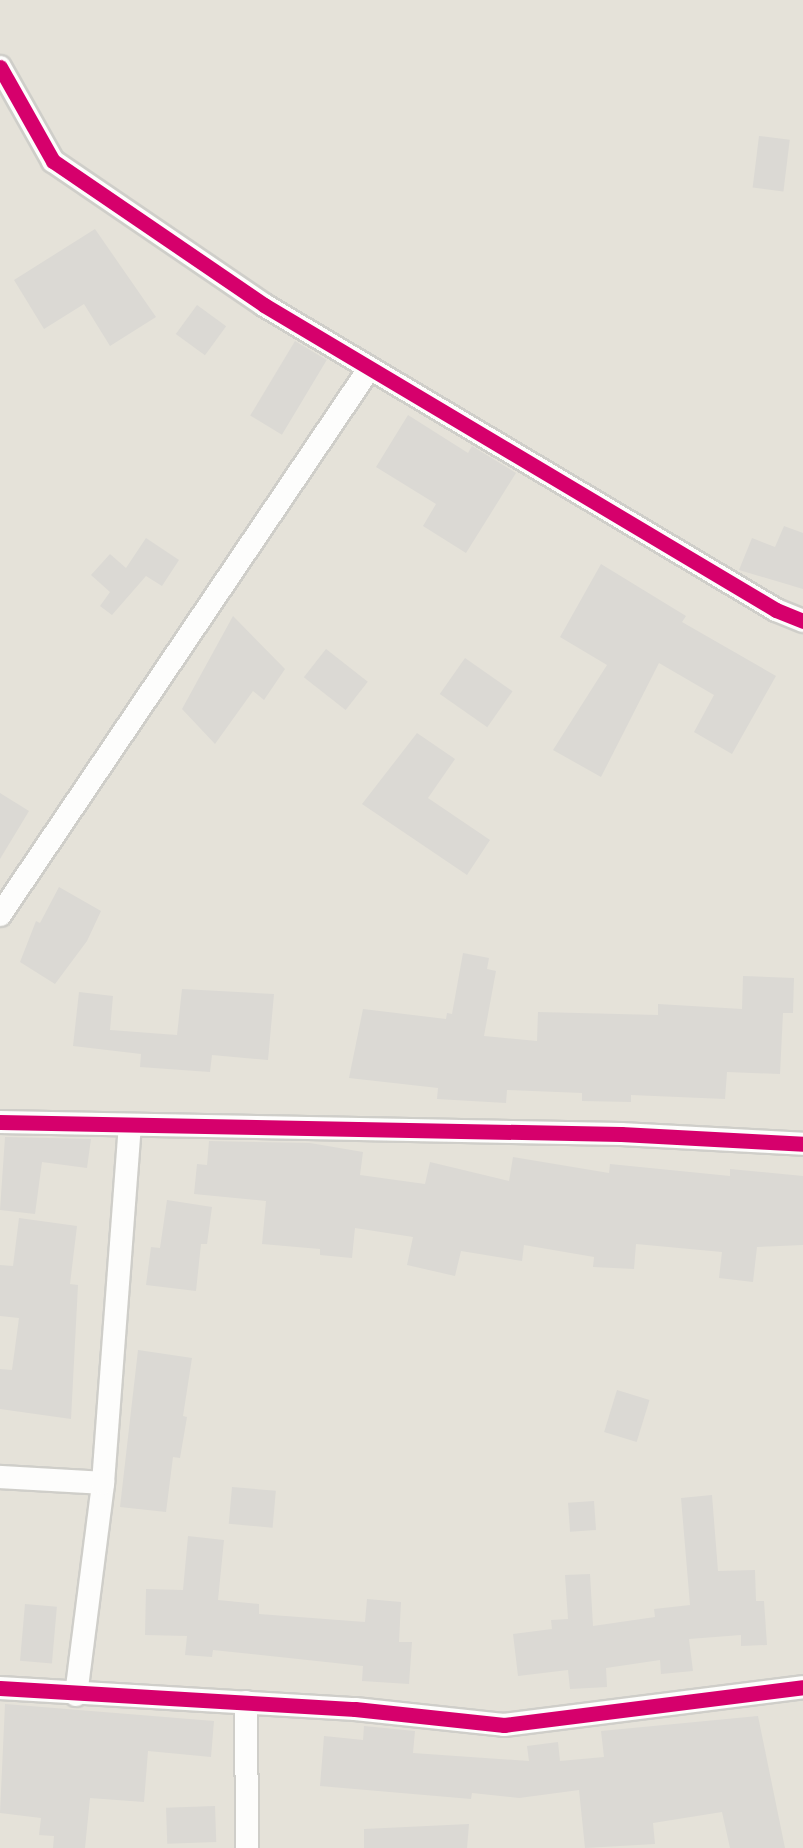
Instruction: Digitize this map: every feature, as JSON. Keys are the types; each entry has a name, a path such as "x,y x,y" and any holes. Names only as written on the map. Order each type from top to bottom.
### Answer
{"street":[{"path":"0,67 53,161 264,305 369,370 803,621"},
{"path":"0,916 369,370"},
{"path":"0,1122 130,1128 621,1134 803,1144"},
{"path":"76,1695 103,1483 130,1128"},
{"path":"0,1477 103,1483"},
{"path":"0,1688 246,1702 504,1724 803,1687"},
{"path":"246,1702 247,1848"}],"shaded area":[{"path":"0,0 803,0 803,1848 0,1848"}],"building":[{"path":"759,136 790,140 783,191 753,188"},
{"path":"95,229 156,317 110,346 84,304 44,329 14,280"},
{"path":"197,305 226,326 205,355 176,334"},
{"path":"295,341 327,360 282,435 250,416"},
{"path":"408,415 468,453 472,446 516,473 466,553 423,526 436,504 376,467"},
{"path":"784,526 803,533 803,589 739,570 752,538 775,547"},
{"path":"146,538 179,560 162,586 146,576 112,615 100,606 110,592 91,575 110,554 126,568"},
{"path":"601,564 686,616 682,622 776,676 732,754 694,732 714,695 659,663 601,777 553,750 607,665 560,637"},
{"path":"233,616 285,669 264,700 253,691 215,744 182,709"},
{"path":"326,649 368,682 346,710 304,677"},
{"path":"465,658 513,691 487,727 440,694"},
{"path":"417,733 455,759 428,798 490,840 467,875 362,804"},
{"path":"0,793 29,811 0,859"},
{"path":"59,887 101,911 87,941 55,984 20,962 36,921 40,923"},
{"path":"463,953 489,958 487,969 496,971 484,1036 537,1041 538,1012 658,1015 658,1004 742,1009 743,976 794,978 793,1013 783,1013 780,1074 727,1072 725,1099 631,1095 631,1102 582,1101 582,1093 507,1090 506,1103 437,1099 438,1088 349,1078 363,1009 446,1019 447,1013 452,1014"},
{"path":"182,989 274,994 268,1060 212,1055 210,1072 140,1067 141,1054 73,1046 79,992 113,996 110,1030 177,1035"},
{"path":"5,1137 91,1139 87,1168 42,1162 35,1214 0,1210"},
{"path":"209,1141 310,1143 363,1152 360,1175 425,1184 430,1162 509,1181 513,1157 609,1173 610,1164 730,1176 730,1169 803,1176 803,1245 757,1247 753,1282 719,1278 722,1252 636,1244 634,1269 593,1267 594,1257 524,1245 522,1261 461,1251 455,1276 407,1265 413,1237 355,1228 352,1258 320,1255 320,1249 262,1244 266,1201 194,1194 197,1164 207,1165"},
{"path":"167,1200 212,1207 207,1244 201,1244 196,1291 146,1285 151,1247 160,1248"},
{"path":"19,1218 77,1226 70,1284 78,1285 71,1419 0,1409 0,1369 12,1370 19,1318 0,1316 0,1265 13,1266"},
{"path":"138,1350 192,1358 183,1416 187,1417 180,1458 173,1457 166,1512 120,1507"},
{"path":"617,1390 650,1400 637,1442 604,1432"},
{"path":"232,1487 276,1491 273,1528 229,1524"},
{"path":"712,1495 718,1571 755,1570 756,1601 764,1601 767,1645 741,1646 741,1635 689,1639 693,1671 661,1674 660,1660 606,1668 607,1687 570,1689 568,1670 518,1676 513,1634 552,1629 551,1620 568,1619 565,1575 590,1574 593,1626 655,1617 654,1609 690,1605 681,1498"},
{"path":"594,1501 596,1530 570,1532 568,1503"},
{"path":"188,1536 224,1540 218,1600 259,1604 259,1614 365,1622 367,1599 401,1602 399,1642 412,1642 409,1684 362,1681 363,1666 213,1650 212,1657 185,1655 187,1636 145,1635 146,1589 183,1590"},
{"path":"25,1604 57,1607 52,1664 20,1661"},
{"path":"5,1704 214,1721 211,1757 148,1751 144,1802 90,1798 85,1848 53,1848 54,1836 39,1835 41,1818 0,1813"},
{"path":"758,1716 785,1848 730,1848 722,1812 653,1823 655,1844 585,1848 579,1790 519,1798 472,1793 471,1799 320,1786 324,1736 363,1740 364,1726 415,1731 413,1753 529,1761 527,1746 558,1742 560,1761 604,1757 601,1731"},
{"path":"215,1806 216,1842 167,1844 166,1808"},
{"path":"469,1824 467,1848 364,1848 364,1829"}],"cycle path":[{"path":"0,67 53,161 264,305 776,610 803,621"},
{"path":"0,1122 621,1134 803,1144"},
{"path":"0,1688 355,1709 504,1725 803,1687"}]}
